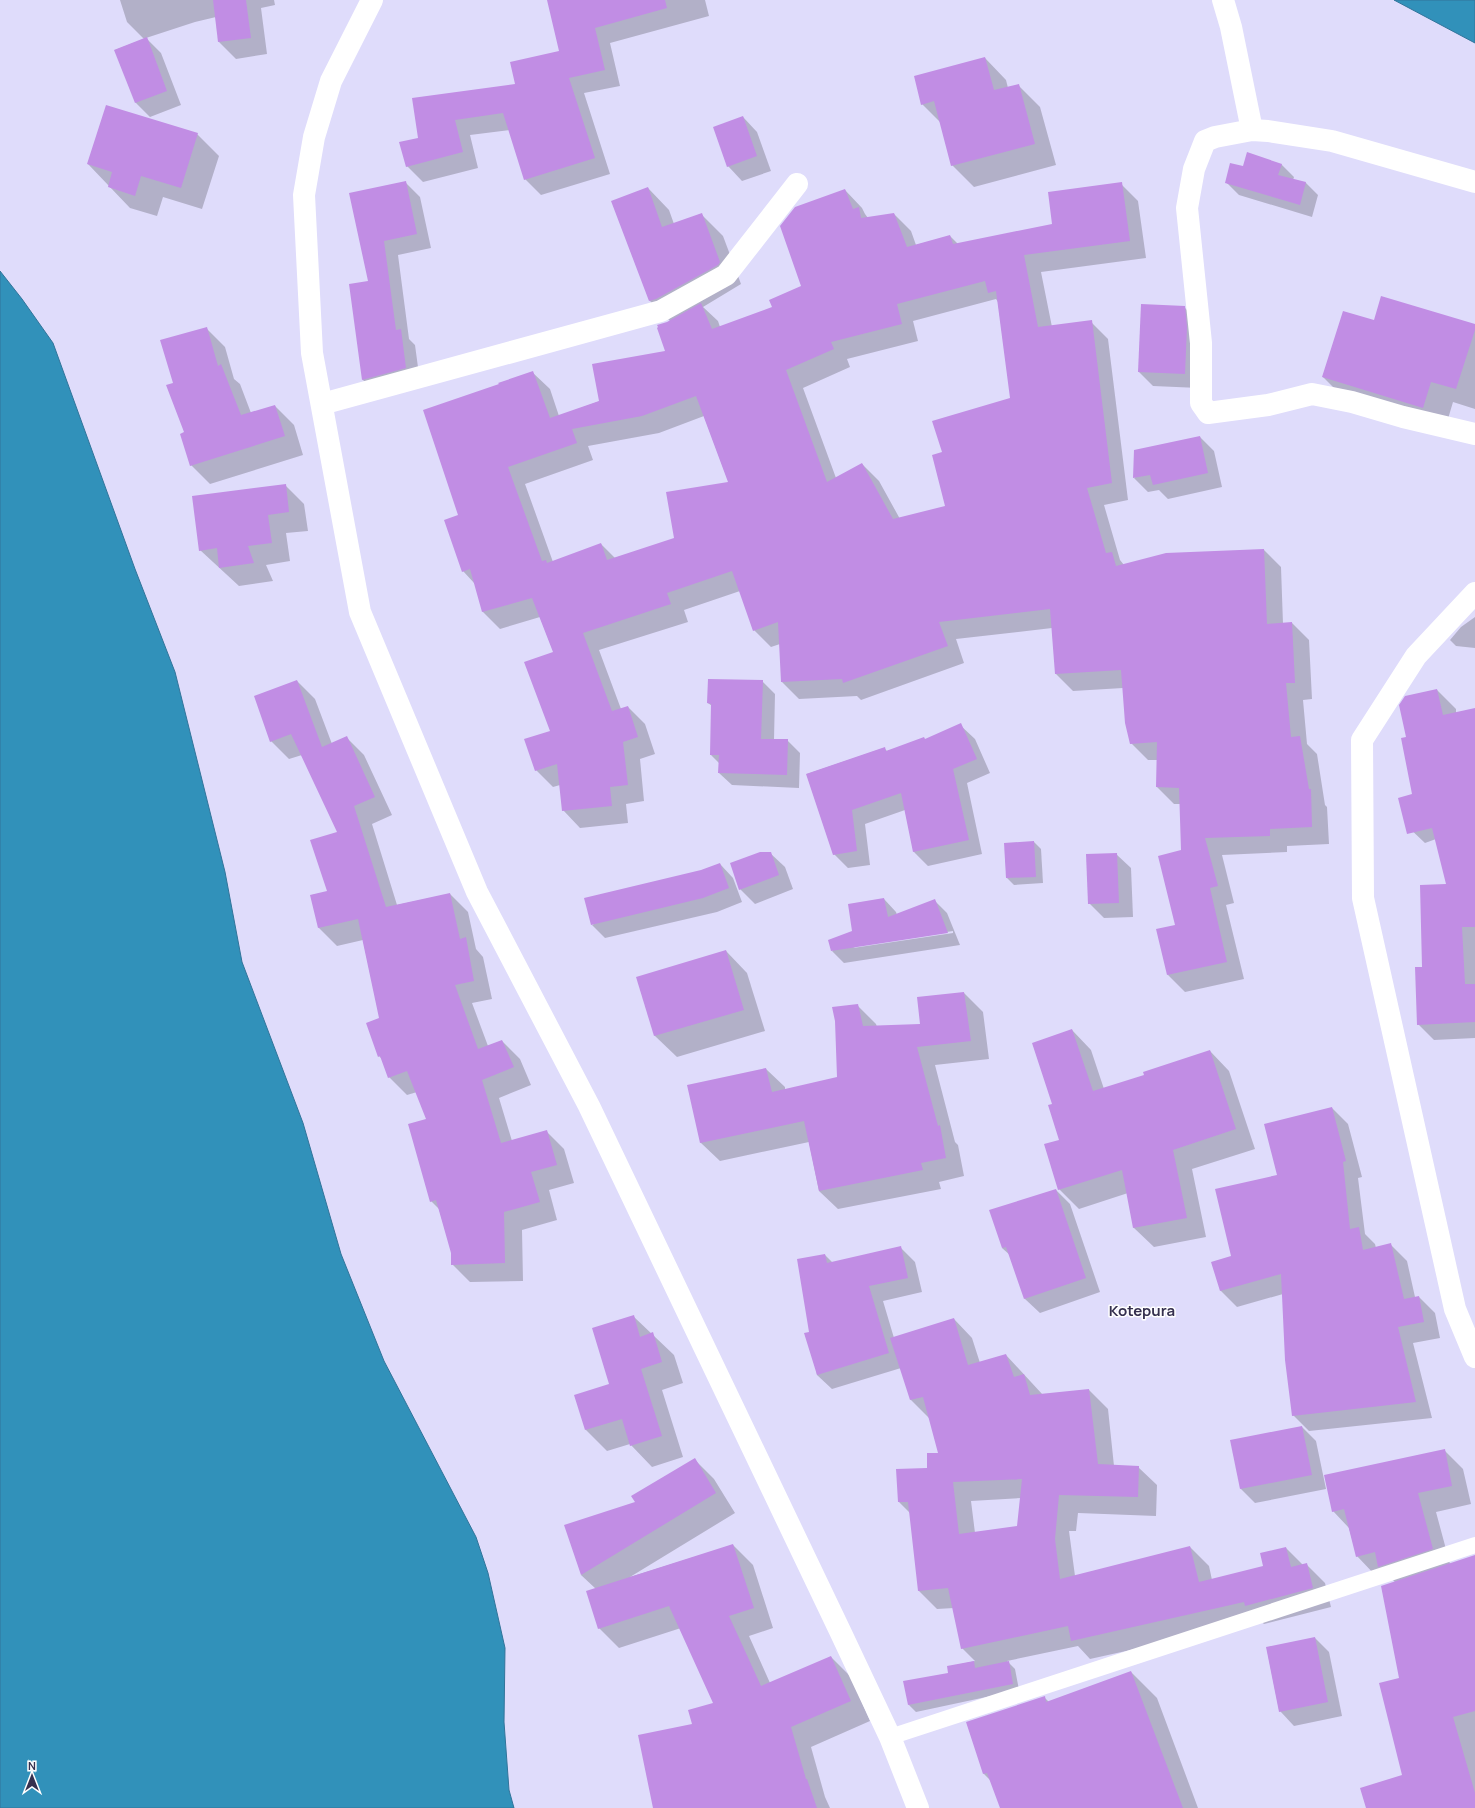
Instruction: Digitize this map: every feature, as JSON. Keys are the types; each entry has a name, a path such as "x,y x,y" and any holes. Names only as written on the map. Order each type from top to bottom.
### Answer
{"street":[{"path":"372,0 331,81 314,137 304,195 312,353 360,612 477,892 588,1106 890,1737 918,1808"},
{"path":"1223,0 1231,26 1252,130"},
{"path":"1475,182 1332,141 1252,130 1215,137 1205,141 1194,169 1187,208 1201,343 1201,403 1208,413 1268,405 1312,394 1352,402 1403,417 1475,434"},
{"path":"322,404 661,311 726,275 797,184"},
{"path":"1475,593 1416,656 1362,740 1363,898 1455,1309 1475,1357"}],"lane":[{"path":"890,1737 1475,1545"}],"water":[{"path":"1394,0 1475,0 1475,43"},
{"path":"0,271 53,343 135,569 175,672 225,872 242,962 303,1123 341,1254 384,1361 476,1537 488,1573 505,1648 504,1722 509,1790 514,1808 0,1808"}],"building":[{"path":"213,0 246,0 251,38 218,42"},
{"path":"547,0 665,0 667,8 595,28 605,70 569,78 595,158 524,180 503,113 455,120 463,152 406,167 399,142 418,138 412,98 515,84 510,62 559,51"},
{"path":"147,37 167,91 135,103 114,50"},
{"path":"985,57 994,90 1019,84 1035,144 951,166 934,101 921,105 914,76"},
{"path":"106,105 198,133 181,188 141,176 135,196 108,187 112,172 87,164"},
{"path":"743,116 757,156 727,167 713,127"},
{"path":"1247,152 1282,164 1278,175 1306,182 1300,205 1225,183 1230,163 1243,166"},
{"path":"406,181 417,234 384,241 396,330 401,329 406,368 362,380 349,284 368,281 349,193"},
{"path":"1122,182 1130,241 1024,255 1038,327 1092,320 1112,483 1087,488 1106,553 1112,552 1116,566 1166,553 1264,549 1267,624 1292,622 1295,683 1286,683 1291,737 1300,736 1309,789 1311,789 1312,827 1270,829 1270,836 1205,838 1218,886 1210,888 1227,962 1167,975 1156,929 1175,925 1158,856 1181,850 1179,788 1156,787 1157,742 1130,744 1125,723 1121,670 1055,674 1050,609 939,622 948,646 843,683 842,679 781,682 778,622 753,631 732,571 667,593 671,604 583,633 612,711 628,706 638,737 623,742 628,785 610,787 612,806 562,811 557,764 535,771 524,739 550,731 524,662 553,652 532,598 482,612 470,569 462,572 444,520 458,515 423,410 533,371 550,418 599,401 592,364 665,351 657,325 667,322 701,303 712,329 772,307 769,300 801,286 780,226 795,207 845,189 853,209 859,207 861,218 894,213 907,247 950,235 953,244 1052,224 1048,192","holes":["985,281 988,293 996,291 1010,398 932,421 942,452 932,455 945,506 893,519 862,463 827,482 786,370 834,349 831,342 902,324 897,304","696,396 728,482 666,492 674,538 607,560 601,543 547,563 546,560 542,561 508,467 577,443 572,429 642,416"]},
{"path":"648,187 662,227 702,213 720,262 718,265 656,299 649,301 611,201"},
{"path":"1381,296 1475,324 1475,330 1456,389 1431,382 1423,408 1322,377 1343,311 1374,320"},
{"path":"1141,304 1185,306 1187,327 1185,374 1138,372"},
{"path":"207,327 218,366 221,364 241,415 275,405 285,436 190,466 180,434 184,432 166,385 173,383 160,340"},
{"path":"1200,436 1208,473 1153,485 1150,475 1133,478 1134,450"},
{"path":"286,484 289,512 268,515 272,543 248,546 254,563 219,568 217,548 199,551 192,496"},
{"path":"708,679 763,680 761,739 788,739 787,775 718,773 719,755 710,755 711,704 707,703"},
{"path":"297,680 322,747 347,736 375,797 354,806 386,907 450,893 460,939 466,937 474,981 455,985 478,1049 502,1040 514,1067 482,1080 501,1143 547,1130 557,1165 531,1172 540,1202 504,1212 505,1263 451,1265 451,1253 436,1200 430,1202 408,1124 426,1119 407,1071 388,1078 380,1056 378,1057 366,1023 379,1018 358,919 318,928 310,895 327,891 310,840 337,832 291,734 270,742 254,696"},
{"path":"1437,689 1443,715 1475,708 1475,927 1462,927 1465,984 1475,984 1475,1022 1417,1025 1415,967 1422,967 1420,885 1446,884 1432,828 1407,834 1398,798 1412,794 1401,738 1406,737 1399,705 1405,696"},
{"path":"961,723 977,759 953,769 969,840 913,852 901,793 852,810 857,851 833,855 806,774 885,747 886,751 924,737 925,739"},
{"path":"1034,841 1036,877 1006,878 1004,843"},
{"path":"760,852 771,852 779,875 739,890 730,863"},
{"path":"1117,853 1119,903 1088,904 1086,854"},
{"path":"720,863 729,888 703,898 591,925 584,898 701,870"},
{"path":"884,898 888,917 935,899 948,933 831,951 828,940 852,931 848,904"},
{"path":"726,950 744,1010 654,1036 636,977"},
{"path":"964,992 971,1041 917,1047 938,1126 940,1125 946,1158 921,1163 923,1170 819,1191 804,1121 700,1143 687,1085 766,1068 772,1092 837,1077 835,1021 832,1007 858,1004 863,1026 920,1024 917,997"},
{"path":"1072,1029 1093,1091 1144,1075 1143,1072 1210,1050 1236,1129 1173,1150 1187,1218 1133,1228 1122,1170 1058,1190 1044,1144 1059,1140 1048,1105 1052,1104 1032,1043"},
{"path":"1332,1107 1346,1161 1343,1162 1350,1229 1359,1227 1363,1250 1391,1243 1404,1299 1419,1296 1424,1322 1398,1327 1416,1402 1292,1416 1285,1360 1281,1274 1220,1291 1211,1262 1231,1256 1215,1189 1277,1175 1264,1124"},
{"path":"1056,1189 1086,1278 1024,1299 1006,1247 1002,1248 989,1210"},
{"path":"901,1246 908,1278 869,1286 889,1353 817,1375 804,1333 809,1332 797,1259 825,1254 827,1263"},
{"path":"634,1315 640,1337 653,1332 662,1362 641,1369 662,1436 630,1446 622,1419 585,1430 574,1395 609,1384 592,1328"},
{"path":"954,1318 968,1365 1006,1354 1014,1377 1024,1374 1030,1395 1089,1389 1098,1464 1139,1466 1138,1497 1059,1495 1055,1539 1060,1579 1190,1546 1199,1582 1263,1566 1260,1553 1286,1547 1291,1567 1307,1563 1313,1588 1245,1606 1244,1602 1071,1641 1068,1626 961,1649 948,1588 918,1591 908,1502 898,1502 896,1469 927,1468 927,1453 938,1453 923,1397 910,1400 890,1338","holes":["1022,1479 1017,1526 959,1534 953,1482"]},
{"path":"1302,1426 1312,1475 1240,1489 1230,1440"},
{"path":"1445,1449 1452,1486 1418,1493 1433,1549 1378,1567 1375,1552 1356,1557 1344,1509 1332,1512 1324,1475"},
{"path":"695,1458 716,1493 581,1575 564,1525 635,1502 631,1496"},
{"path":"733,1544 754,1608 729,1616 761,1686 831,1656 851,1701 791,1727 806,1779 817,1808 653,1808 638,1735 692,1724 688,1710 713,1703 669,1606 598,1629 586,1591"},
{"path":"1475,1555 1475,1711 1453,1717 1475,1793 1475,1808 1366,1808 1360,1788 1402,1775 1379,1683 1399,1678 1381,1586"},
{"path":"1315,1637 1328,1702 1279,1712 1266,1647"},
{"path":"974,1661 975,1668 1009,1661 1013,1684 908,1705 903,1681 948,1673 947,1666"},
{"path":"1131,1671 1183,1808 1000,1808 987,1773 983,1774 966,1722 1045,1696 1046,1702"}],"district":[{"name":"Kotepura","path":"1142,1311"}]}
